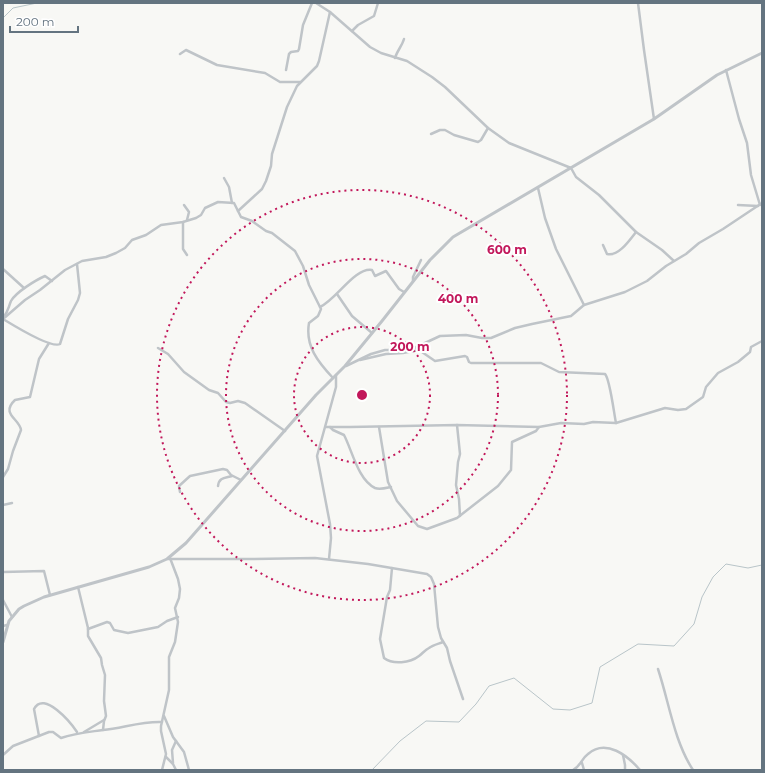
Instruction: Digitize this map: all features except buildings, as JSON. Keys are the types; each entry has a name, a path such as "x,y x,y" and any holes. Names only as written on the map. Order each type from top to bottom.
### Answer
{"street":[{"path":"286,70 289,54 291,52 298,51 299,49 303,25 312,3"},
{"path":"316,3 330,12 370,48 407,61 432,77 488,128 509,143 570,168 576,177 600,195 636,232 662,250 674,261"},
{"path":"352,31 358,25 374,16 378,3"},
{"path":"638,3 654,119"},
{"path":"238,211 262,189 268,178 272,154 285,113 296,87 316,66 319,60 330,12"},
{"path":"395,58 404,39"},
{"path":"180,54 185,50 188,50 216,64 265,73 280,82 300,82"},
{"path":"3,642 7,625 12,617 24,606 50,595 138,571 169,558 186,543 285,430 344,366 434,255 453,237 654,119 726,70 762,53"},
{"path":"726,70 747,143 751,175 760,204"},
{"path":"431,134 444,130 454,135 478,142 481,140 488,128"},
{"path":"224,178 229,187 232,202 236,205 241,217 252,221 266,231 272,233 294,251 303,266 312,291 320,307 318,316 309,323 309,343 316,357 334,377 336,387 317,461 330,524 329,559"},
{"path":"538,188 545,218 556,249 584,305"},
{"path":"3,319 25,300 65,270 82,261 110,256 124,248 132,240 146,235 161,225 183,222 200,216 204,208 218,202 232,202"},
{"path":"738,205 760,204"},
{"path":"344,366 379,351 412,348 444,335 466,335 491,338 515,328 571,316 584,305 631,289 647,281 686,254 703,240 717,233 760,204"},
{"path":"184,205 190,212 187,220"},
{"path":"183,222 183,249 187,254"},
{"path":"603,245 607,254 616,254 636,232"},
{"path":"413,281 413,277 421,260"},
{"path":"3,319 20,330 55,346 60,344 68,319 78,300 80,292 77,264"},
{"path":"3,269 24,288"},
{"path":"320,307 327,303 353,279 369,269 372,270 375,276 386,271 399,289 404,292"},
{"path":"3,319 9,309 12,299 28,284 45,276 52,281"},
{"path":"337,294 352,316 372,333"},
{"path":"326,427 457,425 540,427 561,423 616,423 665,408 678,410 686,409 703,397 706,387 718,372 738,362 750,352 751,347 762,341"},
{"path":"3,477 8,469 21,430 19,424 10,416 8,412 9,407 15,400 30,397 39,359 49,343"},
{"path":"158,348 168,354 184,372 209,390 218,394 227,403 245,403 285,430"},
{"path":"355,361 379,355 419,350 431,359 437,361 465,356 471,363 541,363 559,372 604,374 607,376 616,423"},
{"path":"457,425 460,454 456,485 460,516"},
{"path":"330,427 344,435 360,471 368,482 377,488 391,488"},
{"path":"379,427 388,482 398,504 418,526 430,529 460,516 482,498 496,489 510,471 512,442 536,431 540,427"},
{"path":"180,492 179,486 190,476 224,469 227,470 232,476 241,480"},
{"path":"218,486 218,482 221,478 232,476"},
{"path":"3,505 12,503"},
{"path":"169,558 254,559 303,557 368,564 427,574 431,577 434,584 437,623 443,642 447,648 463,699"},
{"path":"162,770 166,757 166,749 161,731 163,713 169,690 169,657 178,630 178,617 175,608 179,598 180,589 169,558"},
{"path":"392,568 390,590 387,597 380,639 384,658 390,662 411,660 418,657 430,647 443,642"},
{"path":"3,572 44,570 50,595"},
{"path":"78,587 88,629 88,636 101,658 105,675 104,700 106,716 103,730"},
{"path":"3,600 12,617"},
{"path":"88,629 104,622 109,623 114,630 128,633 158,627 167,621 178,617"},
{"path":"3,626 7,625"},
{"path":"658,669 681,745 688,763 693,770"},
{"path":"39,736 34,709 35,706 42,704 48,704 56,708 77,732"},
{"path":"163,713 166,724 184,752 188,770"},
{"path":"84,732 104,720"},
{"path":"3,754 13,746 52,732 61,738 77,732 103,730 134,724 162,722"},
{"path":"176,741 172,750 173,763 176,770"},
{"path":"573,770 582,762 588,753 602,747 623,755 640,770"},
{"path":"623,755 625,770"},
{"path":"166,757 173,763"},
{"path":"582,762 584,770"}],"waterway":[{"path":"3,18 13,8 37,3"},
{"path":"372,770 400,741 426,721 459,722 476,704 489,686 514,678 553,709 570,710 592,703 600,667 638,644 674,646 694,624 702,597 713,577 726,564 748,568 762,565"}]}
